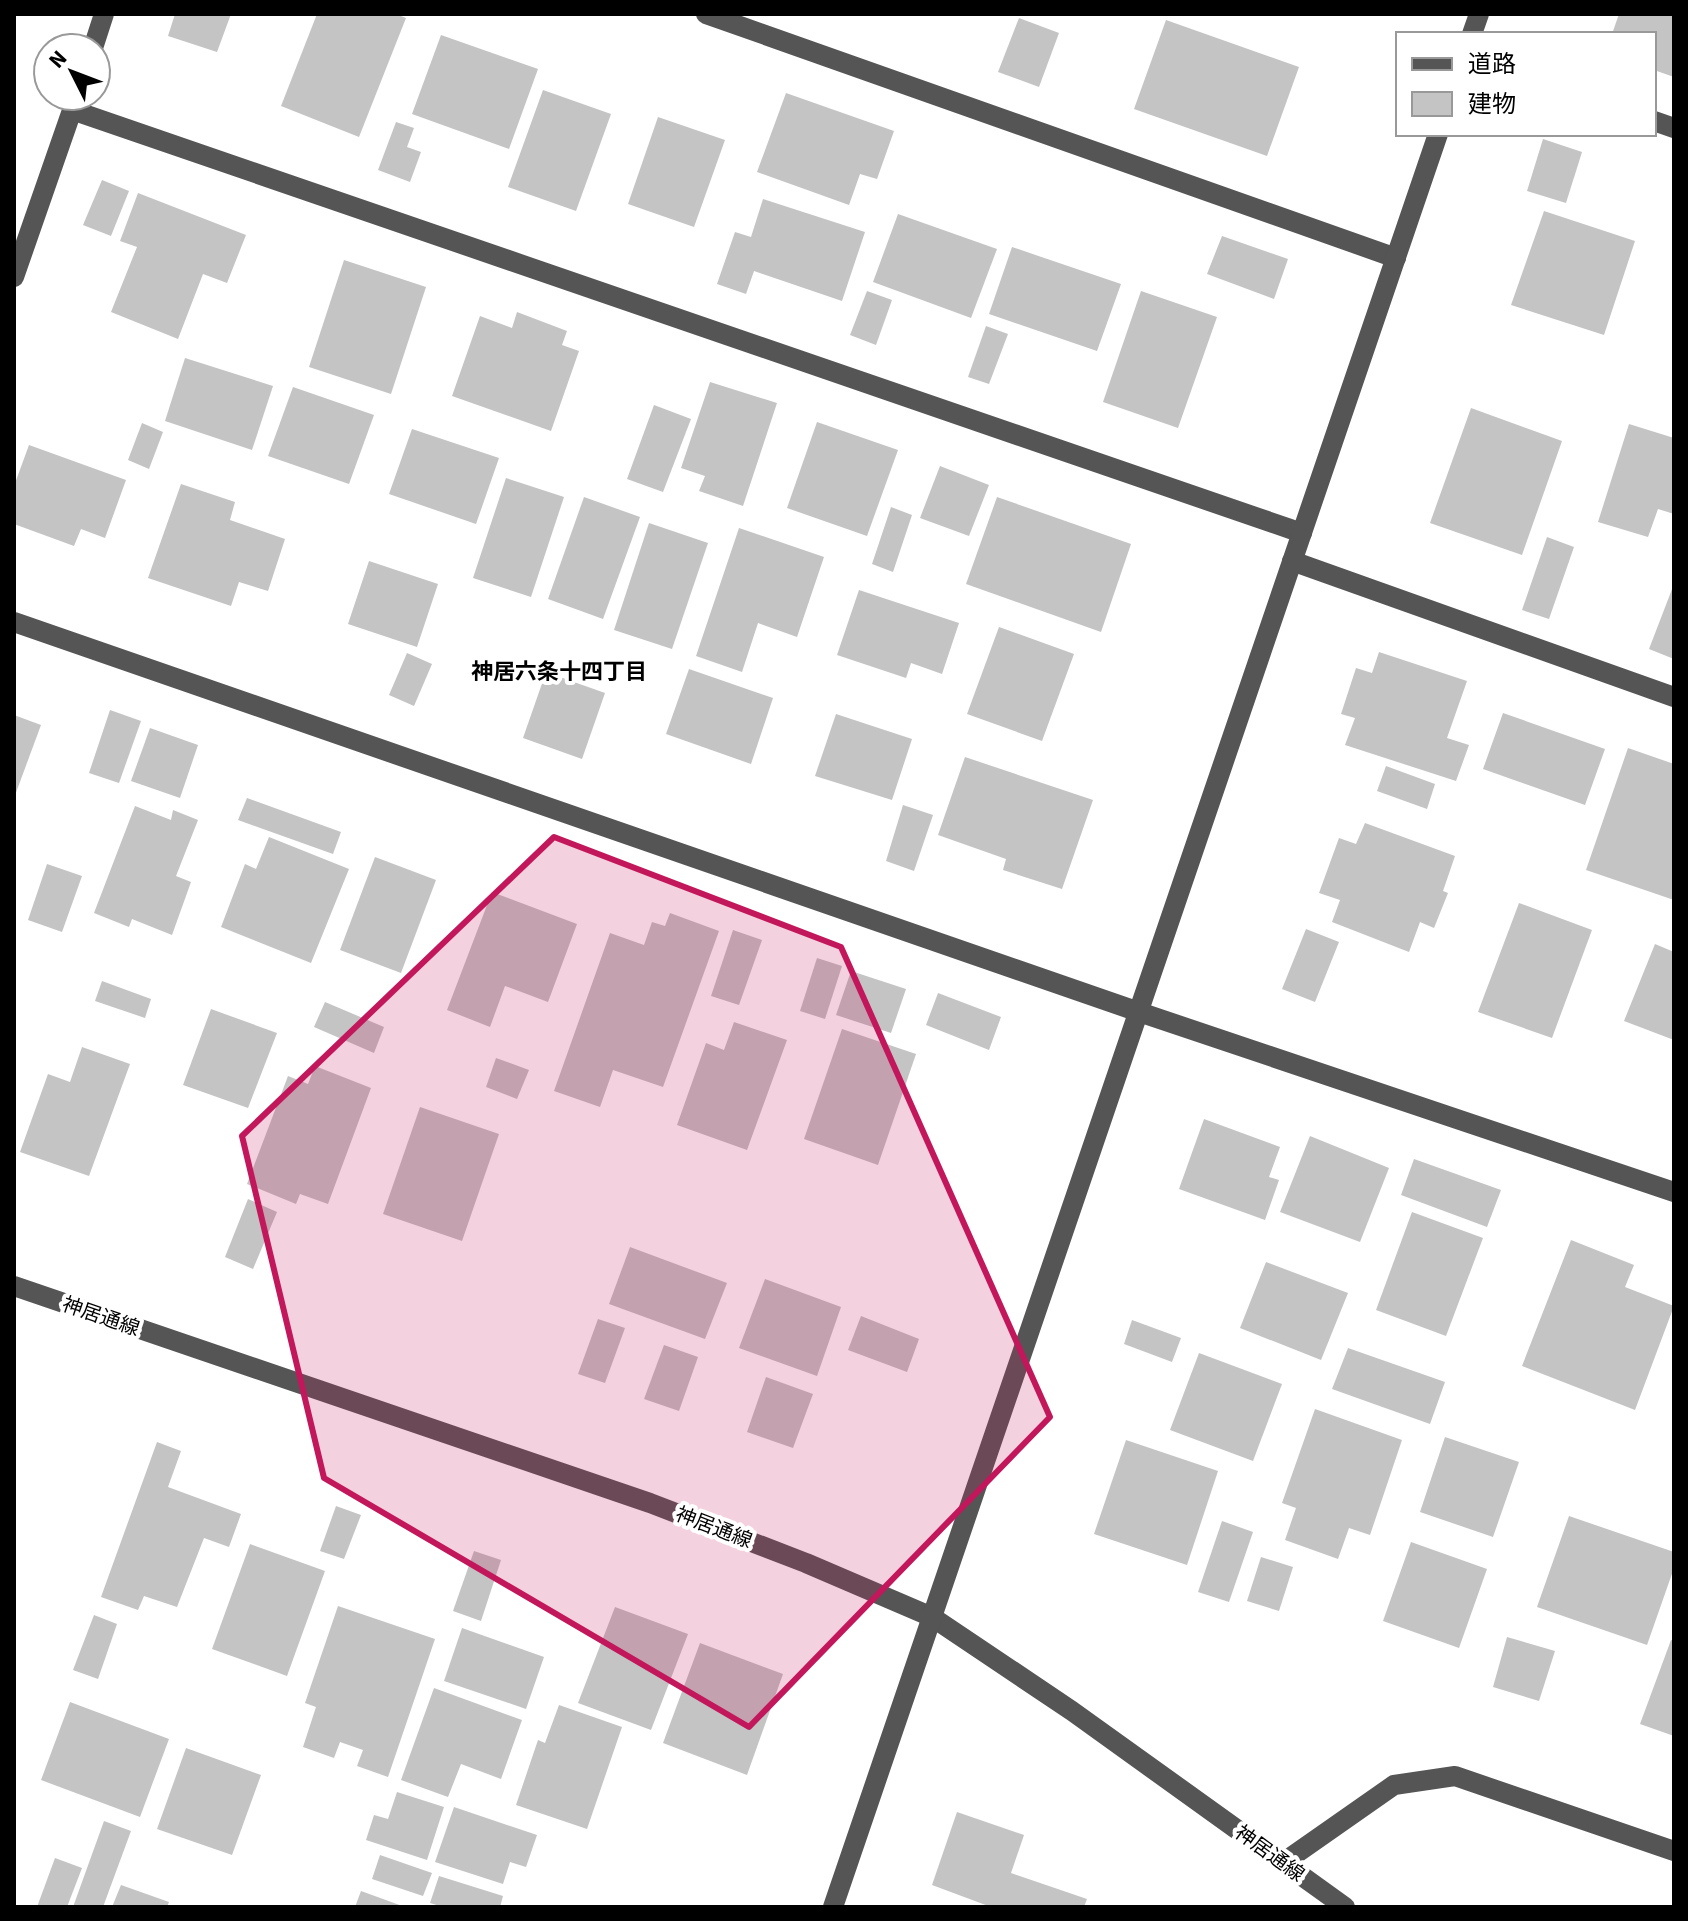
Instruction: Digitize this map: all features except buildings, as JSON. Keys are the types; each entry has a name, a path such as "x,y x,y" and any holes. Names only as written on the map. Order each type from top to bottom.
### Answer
{"street":[{"path":"706,14 1396,258"},
{"path":"14,277 71,112"},
{"path":"100,112 1302,533"},
{"path":"833,1907 1437,136"},
{"path":"1292,561 1674,697"},
{"path":"14,622 1139,1012 1674,1192"},
{"name":"神居通線","path":"14,1286 650,1503 806,1563 932,1617 1072,1711 1345,1907"},
{"path":"1284,1862 1394,1785 1455,1776 1674,1851"}],"highlighted area":[{"path":"554,837 841,947 1050,1417 749,1727 324,1478 242,1136"}],"district":[{"name":"神居六条十四丁目","path":"559,671"}]}
